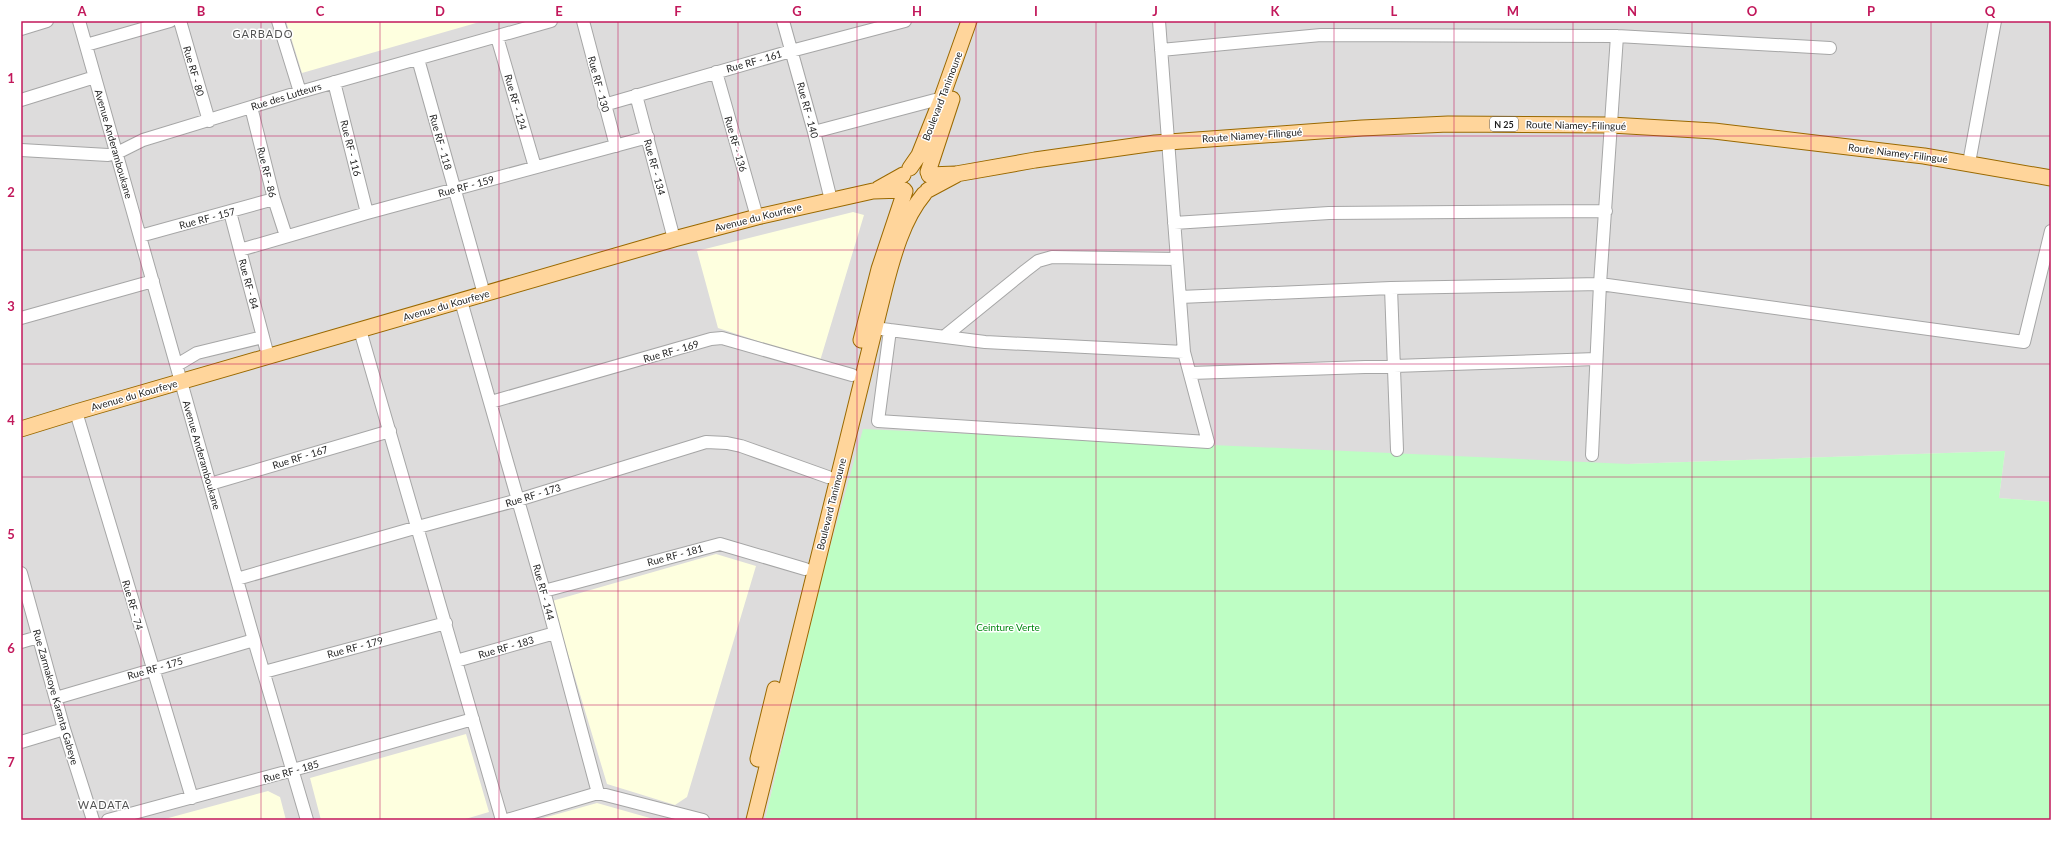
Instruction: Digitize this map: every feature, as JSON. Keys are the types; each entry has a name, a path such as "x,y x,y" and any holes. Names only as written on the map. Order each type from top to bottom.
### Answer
{"main road":[{"name":"Boulevard Tanimoune","path":"743,820 805,569 816,545 828,477 873,287 906,181 919,155 941,100 969,21"},
{"name":"Boulevard Tanimoune","path":"929,174 940,132 978,21"},
{"name":"Route Niamey-Filingué","path":"929,174 956,174 1035,160 1168,141 1362,128 1448,124 1611,125 1714,131 1968,163 2051,178"},
{"path":"940,132 939,151 941,160 946,168 956,174"},
{"path":"918,167 929,174 931,184 926,192 914,196 906,181 918,167"},
{"name":"Route Niamey-Filingué","path":"926,192 956,174"},
{"name":"Avenue du Kourfeye","path":"21,429 674,239 757,217 873,191 906,181"},
{"name":"Boulevard Tanimoune","path":"754,820 816,545 874,328 895,253 916,205 926,192"}],"street":[{"path":"21,29 47,21"},
{"name":"Avenue Anderamboukane","path":"79,21 154,281 254,640 307,820"},
{"path":"86,45 170,21"},
{"name":"Rue RF - 80","path":"180,21 209,121"},
{"path":"278,21 300,92"},
{"name":"Rue des Lutteurs","path":"21,150 100,156 117,153 143,140 300,92 550,21"},
{"name":"Rue RF - 130","path":"583,21 616,146"},
{"name":"Rue RF - 140","path":"783,21 831,200"},
{"name":"Rue RF - 161","path":"604,105 791,51 905,21"},
{"path":"890,330 878,421 1208,442 1200,417 1191,373 1184,352 1159,21"},
{"path":"1968,163 1994,21"},
{"path":"1161,50 1321,35 1617,36 1830,48"},
{"path":"1592,454 1600,284 1617,36"},
{"name":"Rue RF - 124","path":"497,37 535,168"},
{"name":"Rue RF - 118","path":"418,59 484,294"},
{"name":"Rue RF - 136","path":"716,72 757,217"},
{"path":"21,100 95,77"},
{"name":"Rue RF - 116","path":"334,82 368,213"},
{"name":"Rue RF - 134","path":"636,95 674,239"},
{"path":"814,132 935,100 941,100"},
{"name":"Rue RF - 86","path":"251,107 274,199 286,236"},
{"name":"Rue RF - 159","path":"240,250 454,189 648,137"},
{"name":"Rue RF - 157","path":"140,236 274,199"},
{"path":"1174,223 1329,213 1606,211"},
{"name":"Rue RF - 84","path":"230,212 268,356"},
{"path":"1180,297 1391,288 1600,284 2024,342 2051,231"},
{"path":"945,336 1025,271 1044,259 1052,257 1177,259"},
{"path":"21,318 154,281"},
{"path":"1391,288 1397,450"},
{"name":"Rue RF - 144","path":"461,301 544,591 598,793"},
{"path":"874,328 985,342 1184,352"},
{"path":"360,330 474,719 502,820"},
{"path":"177,365 198,353 263,336"},
{"name":"Rue RF - 169","path":"491,402 703,341 722,338 852,375"},
{"path":"1191,373 1596,359"},
{"name":"Rue RF - 74","path":"76,412 192,798"},
{"name":"Rue RF - 167","path":"210,484 390,431"},
{"name":"Rue RF - 173","path":"237,579 518,500 706,442 727,442 741,446 828,477"},
{"name":"Rue RF - 181","path":"544,591 720,544 805,569"},
{"name":"Rue Zarmakoye Karanta Gabeye","path":"21,573 64,729 93,820"},
{"name":"Rue RF - 179","path":"264,672 446,623"},
{"name":"Rue RF - 183","path":"456,661 555,633"},
{"path":"21,642 38,637"},
{"name":"Rue RF - 175","path":"56,698 254,640"},
{"name":"Rue RF - 185","path":"108,820 474,719"},
{"path":"21,742 64,729"},
{"path":"507,820 598,793 703,820"}],"shaded area":[{"path":"21,21 2051,21 2051,502 1999,498 2005,451 1628,464 822,576 765,820 21,820"},
{"path":"286,21 483,21 302,73"},
{"path":"853,212 864,215 820,361 718,328 697,251"},
{"path":"716,554 756,566 687,797 675,805 607,784 552,601"},
{"path":"466,734 489,812 462,820 321,820 310,778"},
{"path":"268,791 280,797 286,820 161,820"},
{"path":"597,803 657,820 536,820"}],"green space":[{"name":"Ceinture Verte","path":"863,429 1628,464 2005,451 1999,498 2051,502 2051,820 765,820 822,576"}],"district":[{"name":"GARBADO","path":"263,33"},
{"name":"WADATA","path":"104,804"}]}
